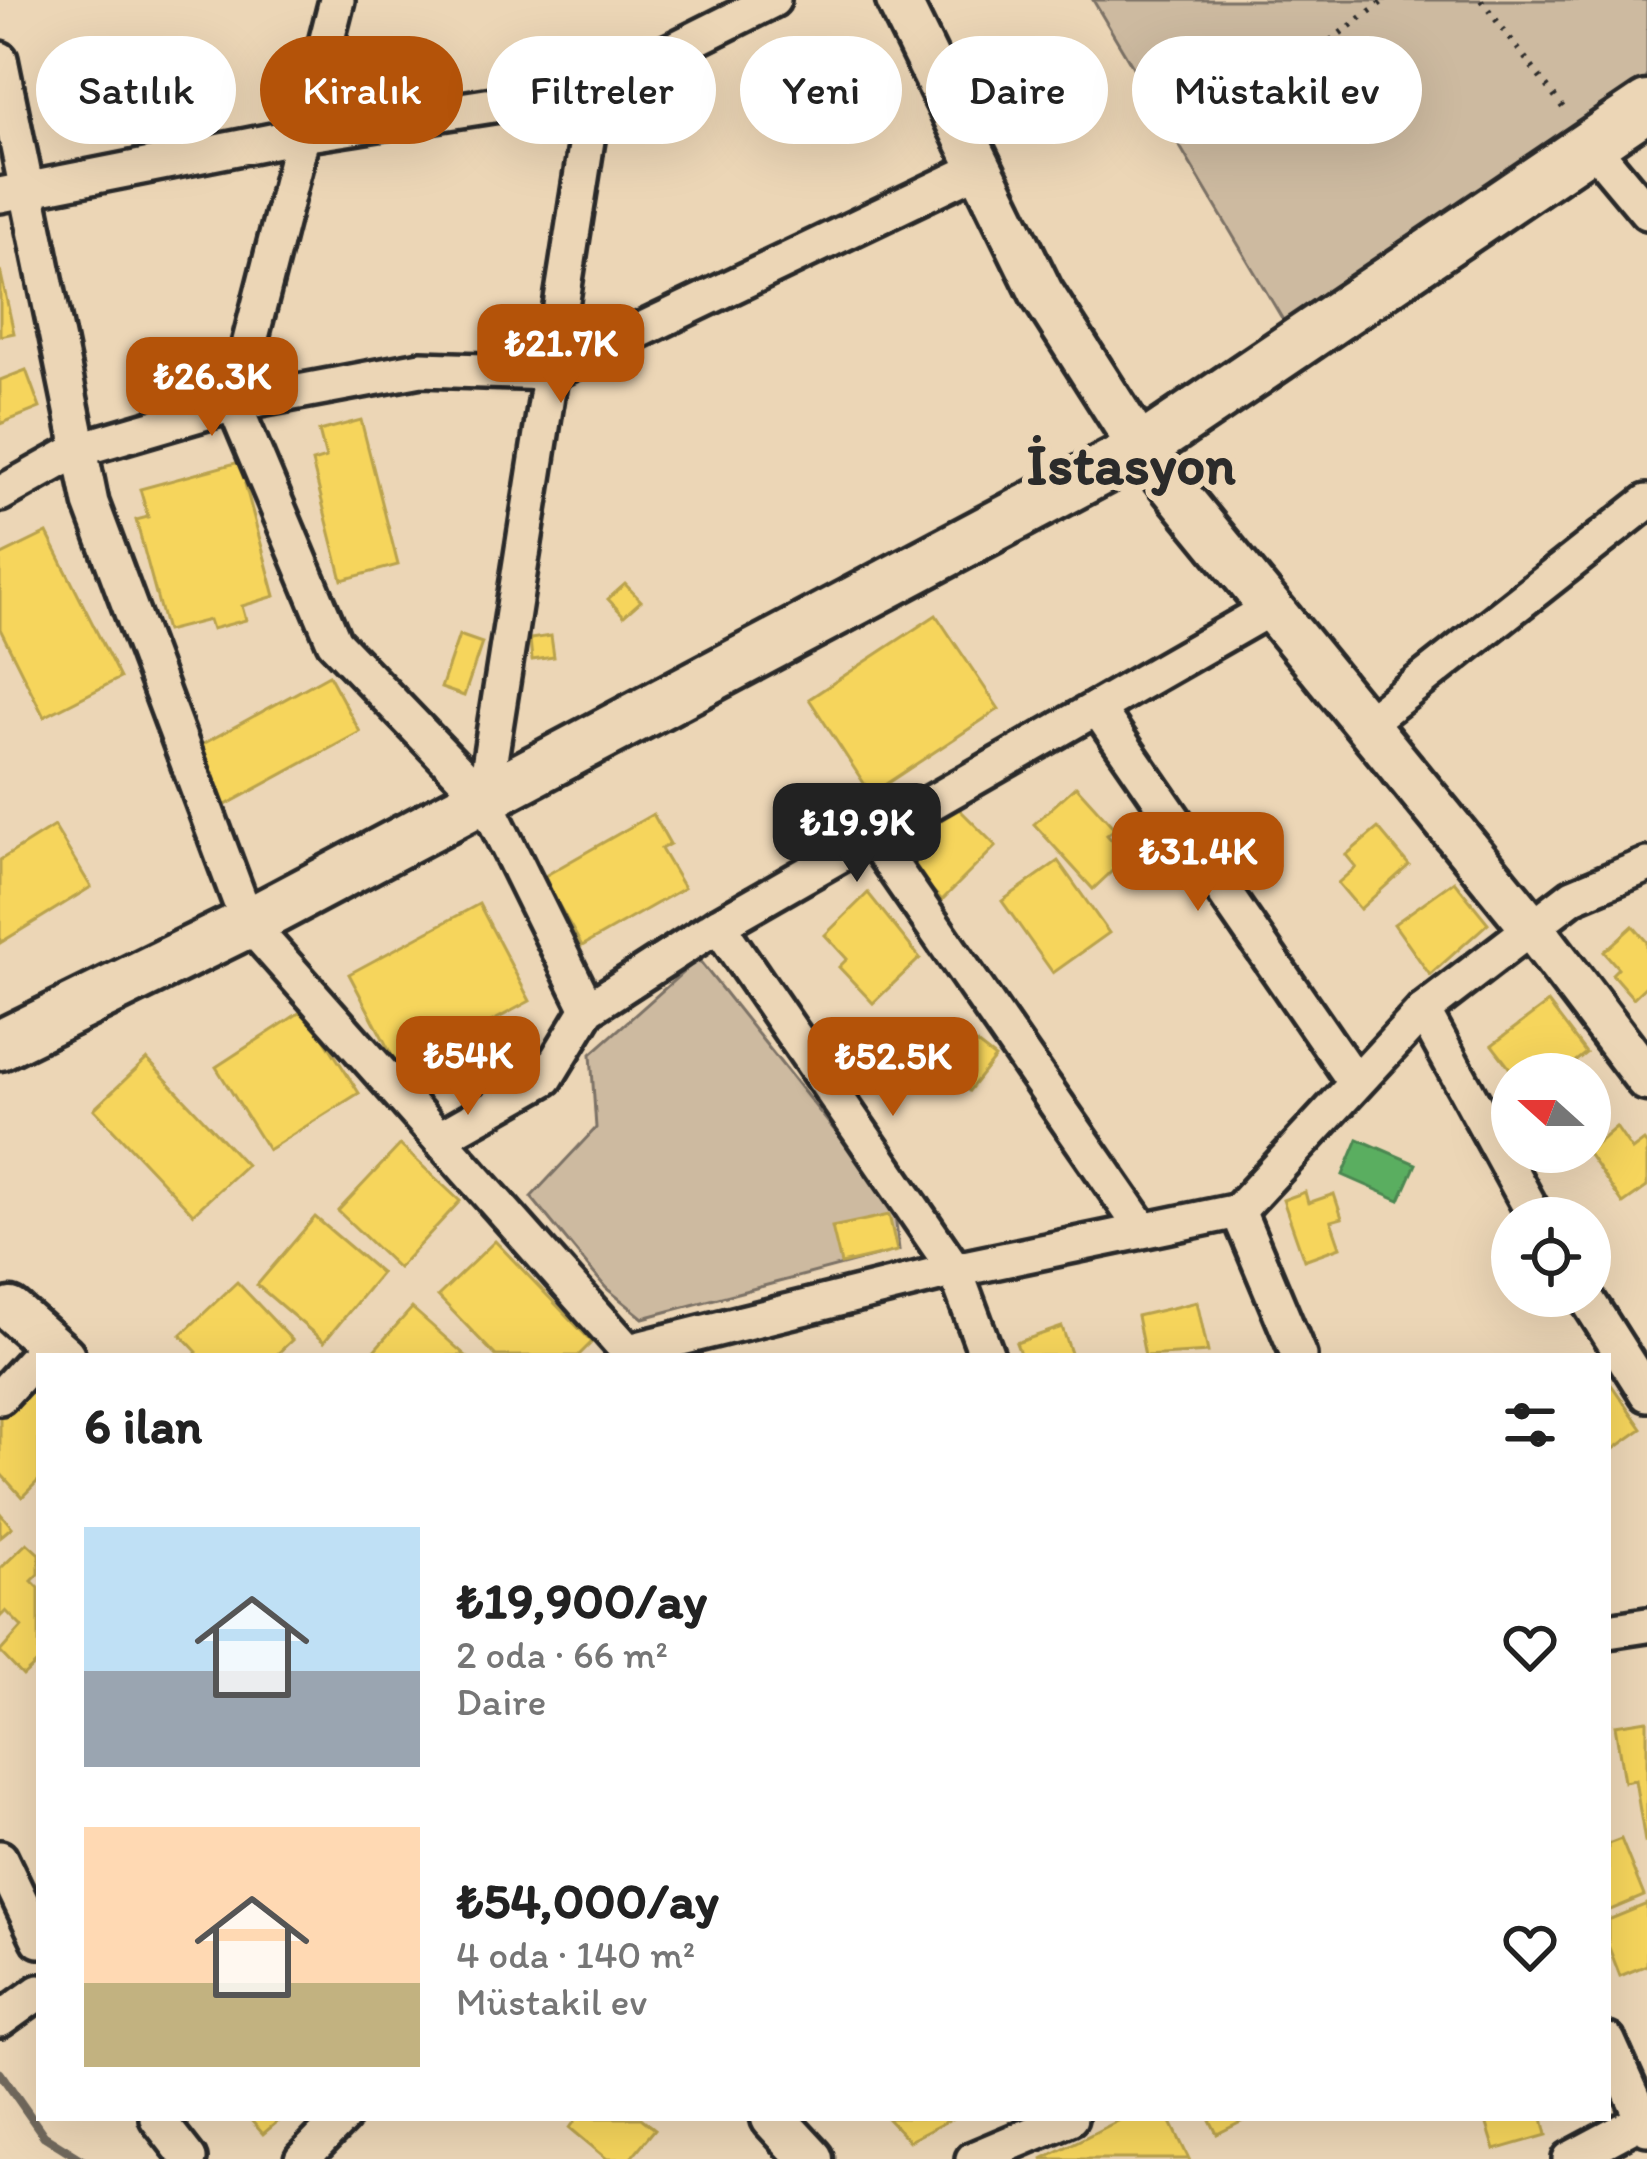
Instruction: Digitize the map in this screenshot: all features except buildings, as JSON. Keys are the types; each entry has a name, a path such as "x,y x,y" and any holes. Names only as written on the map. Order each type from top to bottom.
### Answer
{"main road":[{"path":"1,1046 248,923 1141,448 1647,106"}],"street":[{"path":"328,36 337,0"},
{"path":"701,36 773,0"},
{"path":"906,3 1041,292 1141,448 1529,926 1647,1079"},
{"path":"0,59 13,191 91,503 248,923 631,1353 955,1270 1238,1211 1423,1011 1573,896 1647,865"},
{"path":"13,191 260,143"},
{"path":"300,144 234,404 334,642 484,798 588,1009"},
{"path":"484,798 586,144"},
{"path":"1591,145 1647,212"},
{"path":"0,494 80,449 234,404 421,369 551,373 980,168"},
{"path":"1366,724 1647,502"},
{"path":"440,1138 546,1078 588,1009 718,925 1271,608"},
{"path":"1097,708 1355,1082"},
{"path":"872,837 1142,1228"},
{"path":"718,925 955,1270 986,1353"},
{"path":"1423,1011 1525,1197"},
{"path":"1238,1211 1298,1353"},
{"path":"4,1302 56,1349"},
{"path":"1599,1317 1647,1394"},
{"path":"0,1397 36,1366"},
{"path":"1611,1631 1646,1626"},
{"path":"0,1858 36,1934"},
{"path":"0,2020 36,1994"},
{"path":"1570,2159 1645,2124 1611,2048"},
{"path":"159,2121 189,2159"},
{"path":"302,2159 340,2121"},
{"path":"776,2121 811,2159"},
{"path":"974,2159 1063,2121"}],"path":[{"path":"1336,36 1385,0"},
{"path":"1481,0 1591,145"}],"shaded area":[{"path":"1093,0 1647,0 1647,93 1286,325 1179,144 1422,144 1422,36 1132,36 1132,66"},
{"path":"698,959 894,1205 899,1250 643,1318 606,1288 531,1197 596,1128 591,1054"}],"waterway":[{"path":"0,2073 44,2136 81,2159"}],"district":[{"name":"İstasyon","path":"1131,464"}]}
